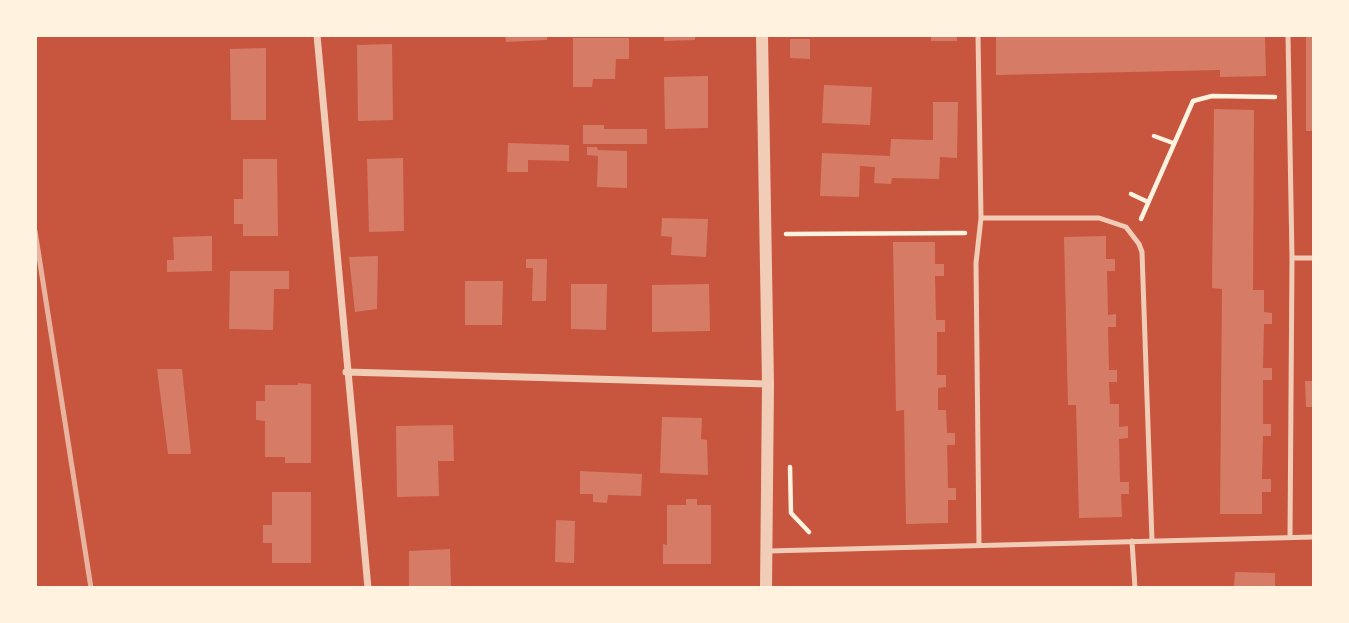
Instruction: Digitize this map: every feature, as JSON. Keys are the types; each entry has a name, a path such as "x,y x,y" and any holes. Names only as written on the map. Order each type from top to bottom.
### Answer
{"street":[{"path":"317,35 368,588"},
{"path":"762,35 768,384 766,588"},
{"path":"346,372 768,384"}],"lane":[{"path":"978,35 981,218 976,262 979,545"},
{"path":"1288,35 1292,258 1290,537"},
{"path":"981,218 1100,218 1126,227 1134,236 1142,252 1152,541"},
{"path":"1292,258 1314,258"},
{"path":"765,551 1314,537"},
{"path":"1132,541 1135,588"}],"path":[{"path":"1134,236 1193,101 1212,96 1289,97"},
{"path":"1154,136 1173,143"},
{"path":"1131,194 1148,202"},
{"path":"786,234 980,233"}],"building":[{"path":"505,35 547,35 547,40 506,42"},
{"path":"664,35 695,35 695,40 664,41"},
{"path":"931,35 957,35 957,41 931,41"},
{"path":"996,35 1265,35 1266,76 1220,77 1220,70 996,75"},
{"path":"1306,35 1314,35 1314,131 1306,131"},
{"path":"573,38 629,38 629,59 616,59 615,79 593,79 592,87 573,87"},
{"path":"790,39 810,39 810,59 790,58"},
{"path":"392,44 393,120 358,121 357,45"},
{"path":"266,48 266,120 231,120 230,49"},
{"path":"708,76 708,128 665,129 664,77"},
{"path":"824,85 872,87 870,125 822,123"},
{"path":"933,102 958,102 957,158 940,157 939,179 892,178 891,184 874,183 875,167 860,166 859,197 820,196 822,153 890,156 891,139 933,140"},
{"path":"1214,109 1254,110 1253,290 1264,290 1264,312 1272,313 1272,324 1264,324 1263,368 1272,368 1272,380 1263,380 1263,424 1271,424 1271,436 1263,436 1262,479 1271,479 1271,492 1262,492 1262,514 1220,514 1222,289 1212,288"},
{"path":"583,125 604,125 604,129 647,129 647,144 583,144"},
{"path":"508,143 569,145 569,161 528,160 528,172 507,172"},
{"path":"587,147 627,151 627,188 597,187 598,156 587,155"},
{"path":"403,158 404,231 369,232 367,159"},
{"path":"243,159 277,159 278,236 243,236 243,224 234,224 234,199 243,199"},
{"path":"662,218 708,219 706,257 671,255 672,237 661,236"},
{"path":"212,236 212,271 167,272 167,260 174,260 173,237"},
{"path":"1106,236 1106,259 1115,259 1115,271 1107,271 1108,315 1116,314 1116,327 1108,327 1109,370 1117,370 1117,382 1109,382 1110,404 1119,404 1119,427 1128,426 1128,438 1119,439 1120,482 1129,482 1129,494 1121,494 1122,517 1079,518 1076,405 1068,405 1064,237"},
{"path":"893,242 935,242 935,264 944,264 944,276 935,276 936,320 945,320 945,332 937,332 937,375 946,375 946,387 938,388 938,410 946,410 947,433 955,433 955,445 947,445 948,488 956,488 956,500 948,500 948,523 906,524 904,410 896,411"},
{"path":"378,256 377,309 355,312 349,257"},
{"path":"526,259 547,259 546,301 532,301 533,268 526,268"},
{"path":"230,271 289,271 289,289 274,289 273,330 229,329"},
{"path":"465,281 503,281 502,325 465,325"},
{"path":"571,284 607,284 606,330 571,329"},
{"path":"709,284 710,331 652,332 652,285"},
{"path":"157,369 182,369 191,454 168,454"},
{"path":"1305,381 1314,381 1314,407 1306,407"},
{"path":"311,384 311,463 285,463 285,457 265,457 265,421 256,420 256,401 265,401 265,385"},
{"path":"662,417 702,418 701,439 707,440 708,475 660,473"},
{"path":"453,425 454,461 438,461 439,496 397,497 396,426"},
{"path":"580,471 642,474 641,496 608,495 607,503 593,502 593,494 580,494"},
{"path":"272,492 311,492 311,563 272,563 272,543 263,543 263,525 272,525"},
{"path":"686,499 697,499 697,505 711,505 711,564 663,564 663,544 667,545 667,505 686,505"},
{"path":"556,520 575,521 574,563 555,562"},
{"path":"450,549 451,588 409,588 409,551"},
{"path":"1235,572 1275,573 1275,588 1234,588"}],"railway":[{"path":"35,231 91,588"}]}
